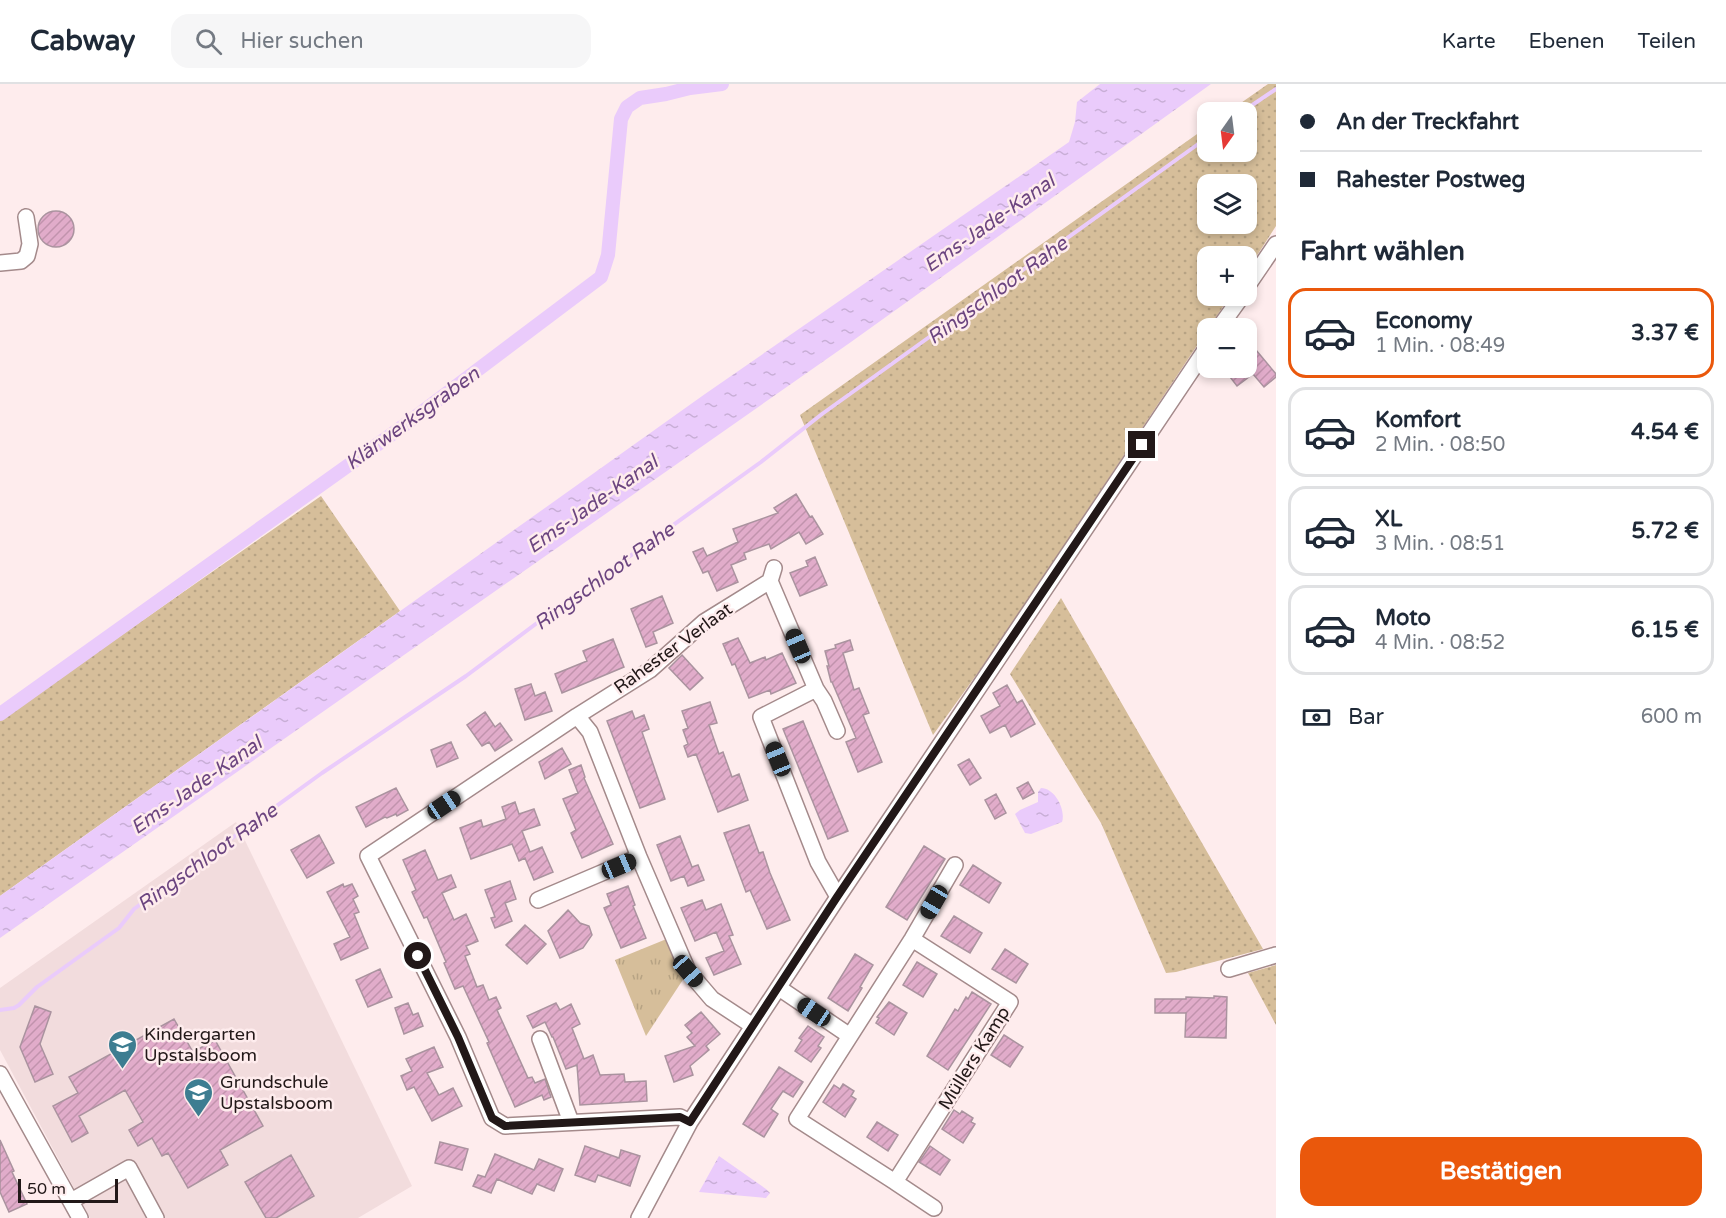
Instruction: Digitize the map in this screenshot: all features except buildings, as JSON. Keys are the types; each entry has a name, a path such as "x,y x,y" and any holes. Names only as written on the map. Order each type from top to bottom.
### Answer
{"street":[{"path":"0,263 21,261 27,256 30,244 26,217"},
{"path":"1257,272 1276,244"},
{"path":"639,1218 690,1122 837,897 1197,362"},
{"name":"Rahester Verlaat","path":"571,1122 505,1126 492,1118 458,1037 368,856 650,670 704,622 772,575 816,689 837,730"},
{"path":"816,689 761,717 818,862 837,897"},
{"path":"577,716 590,732 639,857 688,971 712,999 753,1026"},
{"path":"538,900 639,857"},
{"path":"934,1208 797,1119 912,939 955,865"},
{"name":"Müllers Kamp","path":"895,1182 1010,1002 912,939"},
{"path":"1229,969 1276,955"},
{"path":"779,988 850,1036"},
{"path":"540,1040 571,1122 680,1117 690,1122"},
{"path":"0,1074 80,1218"},
{"path":"71,1201 129,1168 156,1218"}],"shaded area":[{"path":"236,822 412,1186 358,1218 90,1218 0,1050 0,988"}],"green space":[{"path":"1268,84 1276,84 1276,226 1257,255 1257,246 1197,246 1197,306 1223,306 1215,318 1197,318 1197,346 995,649 933,735 800,415 1197,134 1197,162 1257,162 1257,102 1242,102"},
{"path":"321,496 400,611 0,896 0,720"},
{"path":"1061,598 1263,949 1166,973 1101,823 1010,674"},
{"path":"669,938 686,975 646,1036 615,960"},
{"path":"1276,965 1276,1025 1248,973"}],"water":[{"name":"Ems-Jade-Kanal","path":"1100,84 1211,84 851,342 0,938 0,896 705,394 1069,142 1075,122 1077,102"},
{"path":"1041,788 1051,792 1058,800 1063,817 1062,822 1031,834 1025,833 1015,814 1038,802 1038,792"},
{"path":"719,1156 766,1189 770,1193 766,1198 699,1192"}],"waterway":[{"name":"Klärwerksgraben","path":"687,84 690,88"},
{"name":"Klärwerksgraben","path":"0,714 402,427 601,277 608,255 621,119 627,107 640,98 722,84"},
{"name":"Ringschloot Rahe","path":"1257,102 1276,89"},
{"name":"Ringschloot Rahe","path":"0,1010 19,1005 37,987 119,928 134,909 322,773 466,676 761,462 822,414 1197,145"}],"place":[{"name":"Kindergarten Upstalsboom","path":"123,1070"},
{"name":"Grundschule Upstalsboom","path":"199,1118"}],"route":[{"path":"418,956 458,1037 492,1118 505,1126 680,1117 690,1122 837,897 1142,445"}]}
